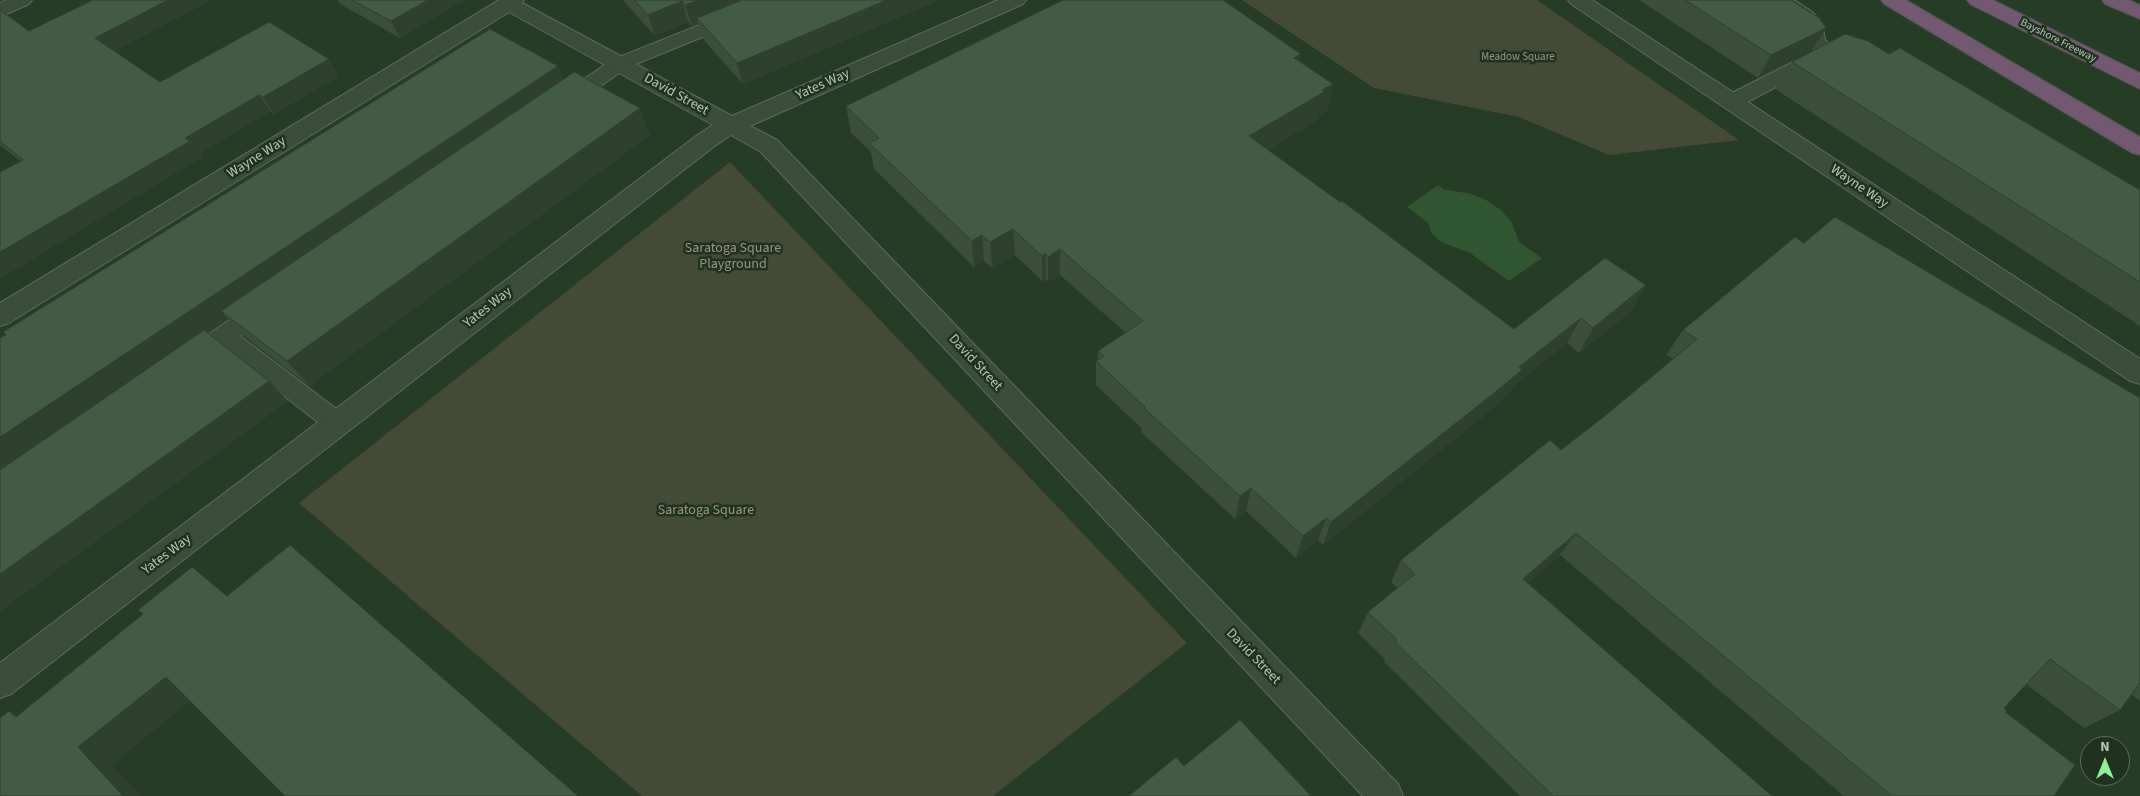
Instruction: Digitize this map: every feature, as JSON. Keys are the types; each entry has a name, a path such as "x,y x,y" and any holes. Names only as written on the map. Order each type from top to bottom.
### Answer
{"highway":[{"path":"1891,0 2140,147"},
{"name":"Bayshore Freeway","path":"1977,0 2140,82"},
{"path":"2112,0 2140,14"}],"street":[{"path":"0,11 22,0"},
{"name":"Yates Way","path":"0,683 704,142 731,125 1016,0"},
{"name":"Wayne Way","path":"1578,0 2140,373"},
{"name":"David Street","path":"511,2 619,64 769,146 1386,796"},
{"name":"Wayne Way","path":"0,316 511,2"}],"lane":[{"path":"553,110 619,64 778,0"},
{"path":"1781,0 1805,15 1813,23 1816,42 1826,52 1846,60 1865,63"},
{"path":"1731,102 1826,52"},
{"path":"176,369 282,296"},
{"path":"224,336 338,424"}],"green space":[{"name":"Meadow Square","path":"1242,0 1537,0 1739,140 1609,155 1519,117 1374,88"},
{"name":"Saratoga Square","path":"730,162 1187,643 993,796 642,796 299,503"}],"shaded area":[{"path":"1438,185 1443,189 1471,194 1488,201 1502,211 1512,223 1519,242 1542,258 1509,281 1470,253 1441,242 1432,234 1428,223 1407,207"}],"building":[{"path":"93,0 168,0 95,38 160,82 269,22 329,59 263,97 259,95 185,138 190,141 0,252 0,172 23,160 0,141 0,10 29,31"},
{"path":"352,0 428,0 391,21"},
{"path":"634,0 699,0 685,5 682,1 648,15"},
{"path":"742,0 887,0 737,63 697,18"},
{"path":"1063,0 1223,0 1301,54 1294,58 1333,84 1322,90 1324,92 1249,136 1340,202 1342,201 1514,329 1605,258 1646,285 1593,328 1581,318 1519,367 1522,370 1494,393 1331,522 1326,518 1303,536 1251,488 1240,496 1096,361 1104,356 1098,351 1143,321 1060,249 1048,257 1045,253 1042,256 1013,229 990,242 982,235 972,241 869,143 879,138 846,106"},
{"path":"1685,0 1791,0 1819,18 1826,28 1771,55"},
{"path":"490,29 558,66 0,437 0,338 6,335 3,332"},
{"path":"1845,34 1868,41 1889,54 1900,48 2140,190 2140,282 1792,62"},
{"path":"574,72 640,108 287,361 221,311"},
{"path":"1835,217 2140,398 2140,683 2120,710 2050,659 2004,708 2007,711 2005,712 2075,765 2054,796 1892,796 1576,533 1523,579 1772,796 1553,796 1395,642 1397,640 1368,612 1415,574 1401,560 1550,440 1561,450 1606,415 1697,339 1683,330 1795,237 1804,243"},
{"path":"204,330 269,381 0,574 0,470"},
{"path":"290,545 578,796 285,796 166,677 78,747 123,796 0,796 0,718 9,711 16,717 143,614 138,610 192,567 227,596"},
{"path":"1240,720 1311,796 1129,796 1176,757 1184,766"}],"park label":[{"name":"Saratoga Square Playground","path":"733,258"}]}
